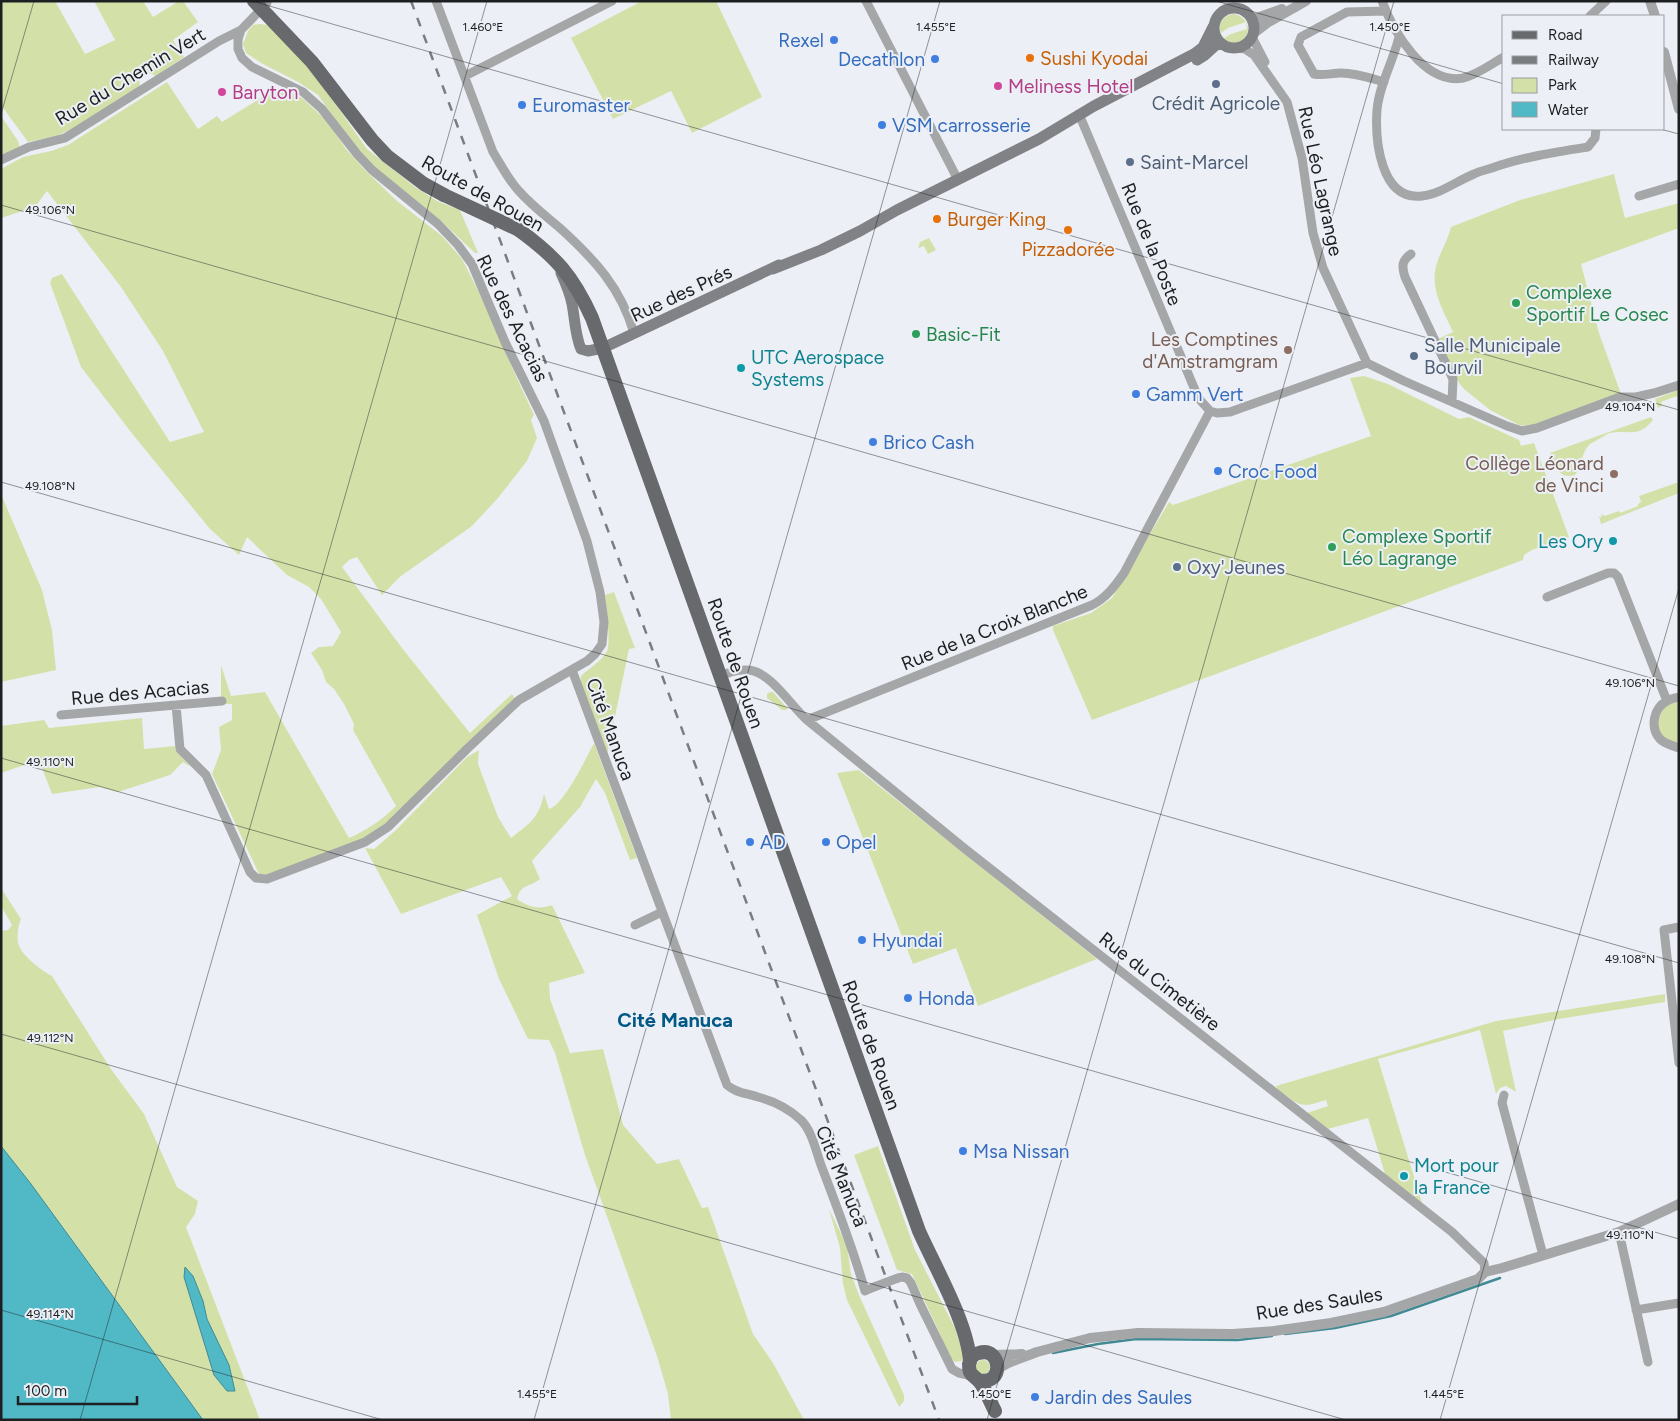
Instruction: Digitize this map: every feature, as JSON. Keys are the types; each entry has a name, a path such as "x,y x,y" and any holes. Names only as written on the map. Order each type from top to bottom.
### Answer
{"main road":[{"path":"1219,1 1221,6 1213,27 1215,36 1222,44 1229,48 1238,48 1245,45 1253,35 1254,24 1252,18 1244,10 1230,4 1219,14"},
{"name":"Route de Rouen","path":"262,4 320,59 358,124 387,156 424,184 519,230 554,258 567,272 582,295 603,348 919,1231 956,1312 968,1345 973,1372 996,1415"},
{"name":"Rue des Prés","path":"1081,117 1194,54 1204,44 1213,27"},
{"name":"Rue des Prés","path":"603,348 773,269 819,243 897,210 1193,62 1205,55 1216,45 1222,44"},
{"path":"554,258 569,290 581,349 588,351 603,348"},
{"name":"Route de Rouen","path":"956,1312 975,1342 988,1354"},
{"path":"975,1354 988,1354 997,1363 995,1373 987,1380 973,1372 975,1354"},
{"name":"Route de Rouen","path":"995,1373 996,1415"}],"street":[{"path":"436,1 493,152 506,174 535,208 566,234 597,265 626,308 634,334"},
{"path":"465,76 612,1"},
{"path":"866,1 958,180"},
{"path":"1252,18 1257,18 1301,1"},
{"path":"1253,35 1267,23 1306,1"},
{"path":"1382,1 1399,37 1432,72 1451,78 1463,78 1502,58"},
{"path":"1591,15 1606,1"},
{"path":"1650,1 1655,15"},
{"name":"Rue du Chemin Vert","path":"1,160 29,147 65,138 220,41 241,30 262,4"},
{"path":"1384,82 1361,75 1314,74 1298,45 1301,37 1347,12 1386,11"},
{"path":"238,50 238,39 241,30"},
{"name":"Rue Léo Lagrange","path":"1253,35 1282,94"},
{"path":"1399,37 1377,109 1377,144 1385,173 1396,189 1406,194 1420,196 1438,191 1475,173 1498,165 1556,151 1588,147 1596,134"},
{"name":"Rue du Chemin Vert","path":"220,41 238,50"},
{"name":"Rue Léo Lagrange","path":"1238,48 1245,49 1254,55 1287,102 1302,158 1313,233 1323,268 1367,362"},
{"name":"Rue des Acacias","path":"238,50 242,58 252,67 303,92 322,109 372,170 438,224 458,245 472,264 505,342 544,421 587,541 600,592 604,622 602,644 595,654 572,670"},
{"path":"1665,56 1679,109"},
{"name":"Rue de la Poste","path":"1081,117 1195,390 1200,400 1210,411"},
{"path":"1639,196 1679,184"},
{"path":"1411,254 1405,258 1402,265 1405,277 1453,379 1452,401"},
{"path":"1210,411 1230,412 1367,362 1404,381 1522,431 1537,428 1619,398 1636,397 1679,385"},
{"name":"Rue de la Croix Blanche","path":"807,720 1100,601 1110,593 1124,573 1210,411"},
{"path":"1547,597 1608,573 1614,573 1618,577 1667,701"},
{"name":"Cité Manuca","path":"176,705 180,749 206,775 250,872 256,878 267,879 365,842 388,827 519,700 572,670 727,1085 733,1091 759,1097 782,1107 802,1121 810,1135 845,1226 854,1251 864,1291 898,1278 908,1278 947,1362"},
{"path":"720,675 748,670 760,673 770,680 807,720"},
{"path":"1679,697 1667,701 1661,706 1656,714 1654,724 1661,740 1679,748"},
{"name":"Rue des Acacias","path":"61,715 222,701"},
{"name":"Rue du Cimetière","path":"807,720 964,848 1452,1232 1484,1262 1485,1272"},
{"path":"635,925 662,912"},
{"path":"1679,927 1664,930 1679,1063"},
{"path":"1504,1095 1502,1103 1505,1116 1543,1255"},
{"name":"Rue des Saules","path":"995,1373 1008,1363 1037,1352 1090,1338 1138,1332 1233,1334 1274,1331 1331,1323 1384,1312 1478,1279 1485,1272 1619,1232 1679,1204"},
{"path":"1619,1232 1648,1362"},
{"path":"1636,1310 1679,1303"},
{"name":"Rue des Saules","path":"988,1354 1037,1352"},
{"path":"947,1362 954,1366 964,1365 973,1372"},
{"path":"947,1362 958,1373 973,1372"}],"green space":[{"path":"1,1 55,1 85,54 115,40 94,1 143,1 153,17 179,1 183,1 198,22 173,40 184,57 156,76 148,73 139,79 140,86 74,128 57,136 28,142 1,105"},
{"path":"642,1 716,1 762,97 692,133 671,91 613,119 571,38"},
{"path":"1233,14 1241,17 1246,22 1228,28 1221,33 1220,23"},
{"path":"1246,22 1248,26 1247,33 1239,42 1232,43 1224,38 1247,29"},
{"path":"253,25 268,25 313,72 367,149 415,187 437,201 460,210 478,253 475,253 440,220 387,180 357,150 318,95 246,53 243,44 248,31"},
{"path":"167,82 198,129 217,116 222,122 277,88 285,89 302,98 329,123 346,149 365,170 397,201 442,236 462,259 480,294 534,415 531,420 537,438 527,461 498,498 472,526 401,576 382,595 357,557 349,560 342,567 402,648 470,733 512,694 516,700 392,819 365,838 271,874 259,874 212,774 221,750 219,727 232,720 232,704 224,704 221,697 221,665 231,696 265,692 349,838 374,824 396,806 353,730 354,724 344,704 334,689 326,682 322,670 311,653 319,647 333,646 341,632 321,599 309,587 287,575 247,537 239,555 210,529 134,436 81,367 50,283 52,278 62,274 170,442 204,432 163,351 121,287 47,191 35,207 1,218 1,169 23,157 68,145"},
{"path":"1,116 18,141 20,148 1,156"},
{"name":"Complexe Sportif Le Cosec","path":"1614,174 1625,218 1679,203 1679,228 1581,264 1599,333 1621,394 1530,426 1519,425 1490,410 1459,383 1438,339 1453,332 1435,288 1435,270 1438,260 1451,227 1520,200"},
{"path":"929,238 936,250 928,254 924,246 918,248 920,242"},
{"name":"Complexe Sportif Léo Lagrange","path":"1364,376 1388,384 1459,419 1469,417 1519,440 1521,446 1534,443 1569,537 1532,550 1524,555 1523,560 1092,720 1053,630 1053,626 1091,613 1112,598 1169,502 1173,505 1371,436 1350,378"},
{"path":"1678,390 1679,400 1677,396 1661,402 1662,406 1658,408 1655,399"},
{"path":"1651,417 1653,420 1638,431 1610,433 1590,444 1575,475 1565,475 1555,467 1550,453"},
{"path":"1679,482 1679,493 1601,524 1599,516 1602,518 1601,514 1605,516 1619,511 1620,513 1638,506 1641,502 1639,496"},
{"path":"1,494 42,590 52,630 56,670 1,682"},
{"path":"614,592 635,648 629,649 607,755 580,686 581,676 599,661 607,651 608,632 605,595"},
{"path":"773,692 787,710 782,710 767,698 767,694"},
{"path":"1679,701 1679,745 1664,741 1657,728 1659,717 1664,707"},
{"path":"142,718 144,749 175,746 175,750 191,767 183,762 170,775 118,792 100,787 52,794 39,760 1,773 1,726 44,720 49,728"},
{"path":"594,743 637,858 630,860 605,793 596,779 580,807 532,861 540,879 523,888 517,899 534,907 552,905 585,973 549,983 550,999 570,1053 603,1049 623,1125 657,1164 679,1159 702,1208 708,1207 753,1334 773,1363 804,1420 671,1420 668,1394 657,1356 585,1155 555,1053 549,1040 528,1039 499,979 477,915 512,896 501,877 401,914 365,848 374,849 396,830 467,757 479,750 478,764 498,817 511,838 536,815 544,794 549,809 555,806 568,790"},
{"path":"859,770 1097,959 978,1006 956,948 913,964 837,773"},
{"path":"1,888 21,919 18,929 18,943 21,950 43,971 52,976 111,1069 144,1114 177,1187 198,1201 195,1214 186,1227 260,1420 203,1420 31,1184 1,1146 1,931 8,930 12,925 1,906"},
{"path":"1665,994 1665,1002 1559,1019 1503,1031 1516,1092 1506,1086 1500,1088 1496,1094 1480,1030 1378,1059 1422,1203 1385,1174 1368,1118 1328,1129 1307,1113 1328,1106 1326,1100 1302,1105 1281,1093 1276,1086 1496,1021"},
{"path":"878,1146 915,1250 955,1328 963,1354 962,1361 955,1362 948,1356 942,1338 912,1274 897,1270 854,1155"},
{"path":"829,1209 847,1246 851,1274 859,1295 904,1395 904,1401 899,1407 847,1300 843,1284 840,1248"},
{"path":"983,1360 988,1362 990,1367 988,1372 983,1374 978,1372 976,1367 978,1362"}],"water":[{"path":"1,1146 31,1184 203,1420 1,1420"},
{"path":"185,1267 193,1276 203,1301 207,1319 229,1365 235,1391 227,1391 214,1375 184,1277"}],"waterway":[{"path":"1285,1334 1335,1328 1391,1316 1500,1278"},
{"path":"1053,1353 1136,1339 1238,1340 1272,1336"}],"railway":[{"path":"411,1 939,1420"}],"place":[{"name":"Rexel","path":"834,40"},
{"name":"Sushi Kyodai","path":"1030,58"},
{"name":"Decathlon","path":"935,59"},
{"name":"Crédit Agricole","path":"1216,84"},
{"name":"Meliness Hotel","path":"998,86"},
{"name":"Baryton","path":"222,92"},
{"name":"Euromaster","path":"522,105"},
{"name":"VSM carrosserie","path":"882,125"},
{"name":"Saint-Marcel","path":"1130,162"},
{"name":"Burger King","path":"937,219"},
{"name":"Pizzadorée","path":"1068,230"},
{"name":"Complexe Sportif Le Cosec","path":"1516,303"},
{"name":"Basic-Fit","path":"916,334"},
{"name":"Les Comptines d'Amstramgram","path":"1288,350"},
{"name":"Salle Municipale Bourvil","path":"1414,356"},
{"name":"UTC Aerospace Systems","path":"741,368"},
{"name":"Gamm Vert","path":"1136,394"},
{"name":"Brico Cash","path":"873,442"},
{"name":"Croc Food","path":"1218,471"},
{"name":"Collège Léonard de Vinci","path":"1614,474"},
{"name":"Les Ory","path":"1613,541"},
{"name":"Complexe Sportif Léo Lagrange","path":"1332,547"},
{"name":"Oxy'Jeunes","path":"1177,567"},
{"name":"AD","path":"750,842"},
{"name":"Opel","path":"826,842"},
{"name":"Hyundai","path":"862,940"},
{"name":"Honda","path":"908,998"},
{"name":"Msa Nissan","path":"963,1151"},
{"name":"Mort pour la France","path":"1404,1176"},
{"name":"Jardin des Saules","path":"1035,1397"}],"district":[{"name":"Cité Manuca","path":"675,1020"}]}
